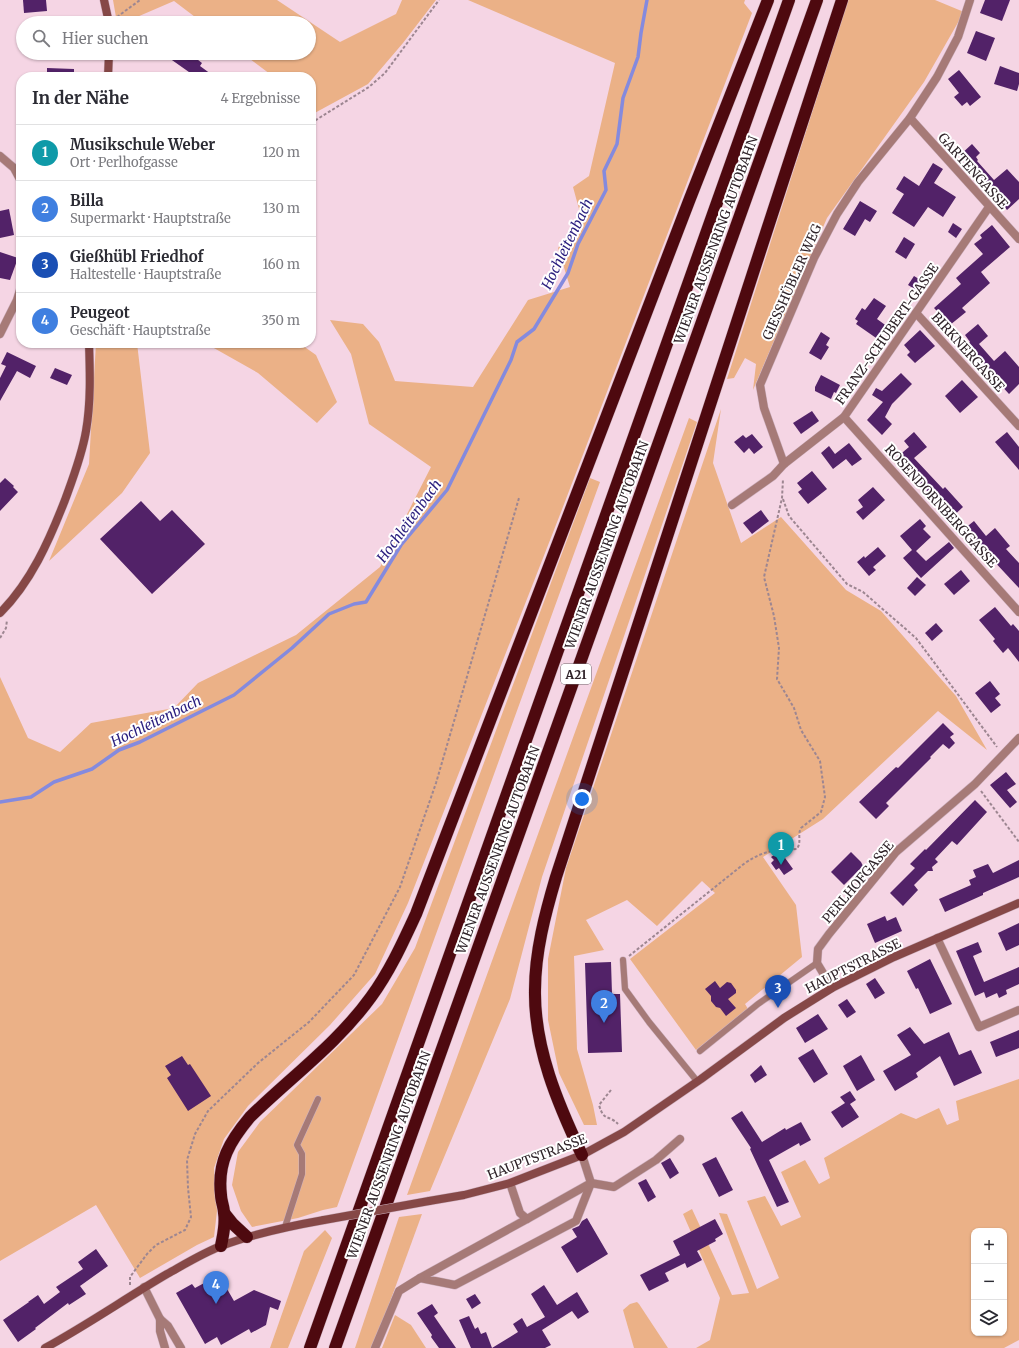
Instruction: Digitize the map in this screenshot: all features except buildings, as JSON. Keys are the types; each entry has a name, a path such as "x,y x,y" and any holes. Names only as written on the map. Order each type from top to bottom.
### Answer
{"highway":[{"path":"221,1246 225,1214 221,1195 221,1171 224,1156 231,1143 239,1130 250,1117 329,1044 370,998 396,957 416,914 688,201 768,0"},
{"name":"WIENER AUSSENRING AUTOBAHN","path":"310,1348 790,0"},
{"name":"WIENER AUSSENRING AUTOBAHN","path":"335,1348 817,0"},
{"path":"582,1155 566,1121 541,1047 536,1016 535,990 537,959 542,927 558,870 842,0"},
{"path":"225,1214 247,1237"}],"main road":[{"path":"104,0 107,16"},
{"path":"108,72 109,60"},
{"path":"0,613 16,594 43,552 78,464 86,431 90,394 89,348"},
{"name":"HAUPTSTRASSE","path":"45,1348 144,1287 221,1246 247,1237 286,1227 464,1195 510,1183 582,1155 624,1132 784,1018 832,988 894,957 1019,903"}],"street":[{"name":"GIESSHÜBLER WEG","path":"784,464 764,408 760,385 814,258 837,214 858,182 910,118 937,77 958,38 970,0"},
{"name":"GARTENGASSE","path":"910,118 1019,239"},
{"path":"0,156 14,168 16,172"},
{"name":"FRANZ-SCHUBERT-GASSE","path":"732,505 773,476 784,464 844,417 989,207"},
{"path":"0,334 16,300"},
{"name":"BIRKNERGASSE","path":"916,313 1019,426"},
{"name":"ROSENDORNBERGGASSE","path":"844,417 1019,612"},
{"name":"PERLHOFGASSE","path":"817,963 818,949 896,852 975,784 1019,738"},
{"path":"937,938 979,1027 1019,1010"},
{"path":"817,963 832,988"},
{"path":"375,1348 399,1291 591,1183 614,1187 656,1160 680,1139"},
{"path":"420,1278 455,1285 576,1221 591,1183 582,1155"},
{"path":"510,1183 520,1213 527,1219"},
{"path":"144,1287 160,1319 168,1326 181,1348"},
{"path":"160,1319 160,1330 165,1348"}],"lane":[{"path":"623,960 625,989 649,1022 697,1081"},
{"path":"700,1050 758,1004 817,963"},
{"path":"286,1227 302,1174 302,1154 298,1145 318,1100"}],"path":[{"path":"118,16 140,0"},
{"path":"316,120 369,87 380,78 439,0"},
{"path":"134,1294 130,1285 130,1277 146,1254 156,1245 185,1230 192,1217 188,1188 187,1160 195,1134 208,1111 258,1063 309,1022 354,975 400,887 436,783 520,498"},
{"path":"623,960 755,856 763,852 797,849 800,841 801,828 821,812 825,797 820,761 800,730 794,708 776,679 779,648 774,616 764,577 782,498 789,516 847,584 864,592 916,638 1003,756"},
{"path":"975,784 1019,842"},
{"path":"611,1090 599,1105 602,1115 617,1122 624,1132"}],"shaded area":[{"path":"113,0 277,0 301,16 194,16 174,1 139,16 116,16"},
{"path":"402,0 436,0 403,43 368,84 316,112 316,72 267,72 251,60 316,60 316,26 340,42 396,14"},
{"path":"468,0 745,0 744,3 752,13 561,512 408,903 375,974 330,1025 248,1106 224,1139 214,1168 217,1211 214,1237 197,1245 140,1278 96,1205 0,1261 0,677 28,738 60,752 91,723 174,708 198,683 296,635 380,567 431,467 369,424 351,354 330,320 363,324 379,342 395,381 473,387 528,300 570,287 558,248 582,220 573,187 589,176 615,63"},
{"path":"848,0 935,0 964,12 924,82 827,218 753,390 756,364 745,358 734,378 727,379"},
{"path":"96,348 138,348 150,453 122,493 49,561 89,464"},
{"path":"214,348 306,348 316,355 337,402 317,423 258,373"},
{"path":"721,409 713,463 741,543 781,517 846,590 881,611 956,696 987,750 938,711 823,819 763,857 796,905 802,957 745,1004 748,1009 696,1050 630,959 715,893 702,881 657,926 627,900 586,920 604,950 574,956 577,1049 593,1105 597,1125 584,1125 559,1073 548,1020 548,959 566,868"},
{"path":"689,418 697,422 542,877 510,999 430,1191 407,1195"},
{"path":"590,478 600,482 337,1207 298,1218 252,1227 241,1211 232,1185 238,1152 260,1122 382,1004 415,948"},
{"path":"1019,1079 1019,1340 1004,1348 696,1348 710,1340 720,1298 683,1214 692,1209 732,1295 749,1293 719,1213 727,1214 757,1289 779,1278 747,1201 765,1196 781,1226 801,1217 781,1172 805,1160 819,1184 830,1178 824,1158 901,1113 916,1119 939,1108 947,1125 959,1120 956,1101"},
{"path":"422,1214 387,1310 371,1348 355,1348 399,1217"},
{"path":"325,1230 332,1238 288,1348 270,1348 304,1251"},
{"path":"637,1302 668,1348 634,1348 623,1310 630,1304"},
{"path":"395,1315 411,1325 426,1348 382,1348"}],"waterway":[{"name":"Hochleitenbach","path":"0,802 31,797 54,782 92,769 119,750 140,742 234,695 292,648 329,614 354,604 366,602 401,545 447,490 511,360 517,342 534,329 568,273 578,244 606,190 604,171 617,144 623,98 638,57 647,0"}],"place":[{"name":"Musikschule Weber","path":"781,865"},
{"name":"Gießhübl Friedhof","path":"778,1008"},
{"name":"Billa","path":"604,1023"},
{"name":"Peugeot","path":"216,1304"}]}
